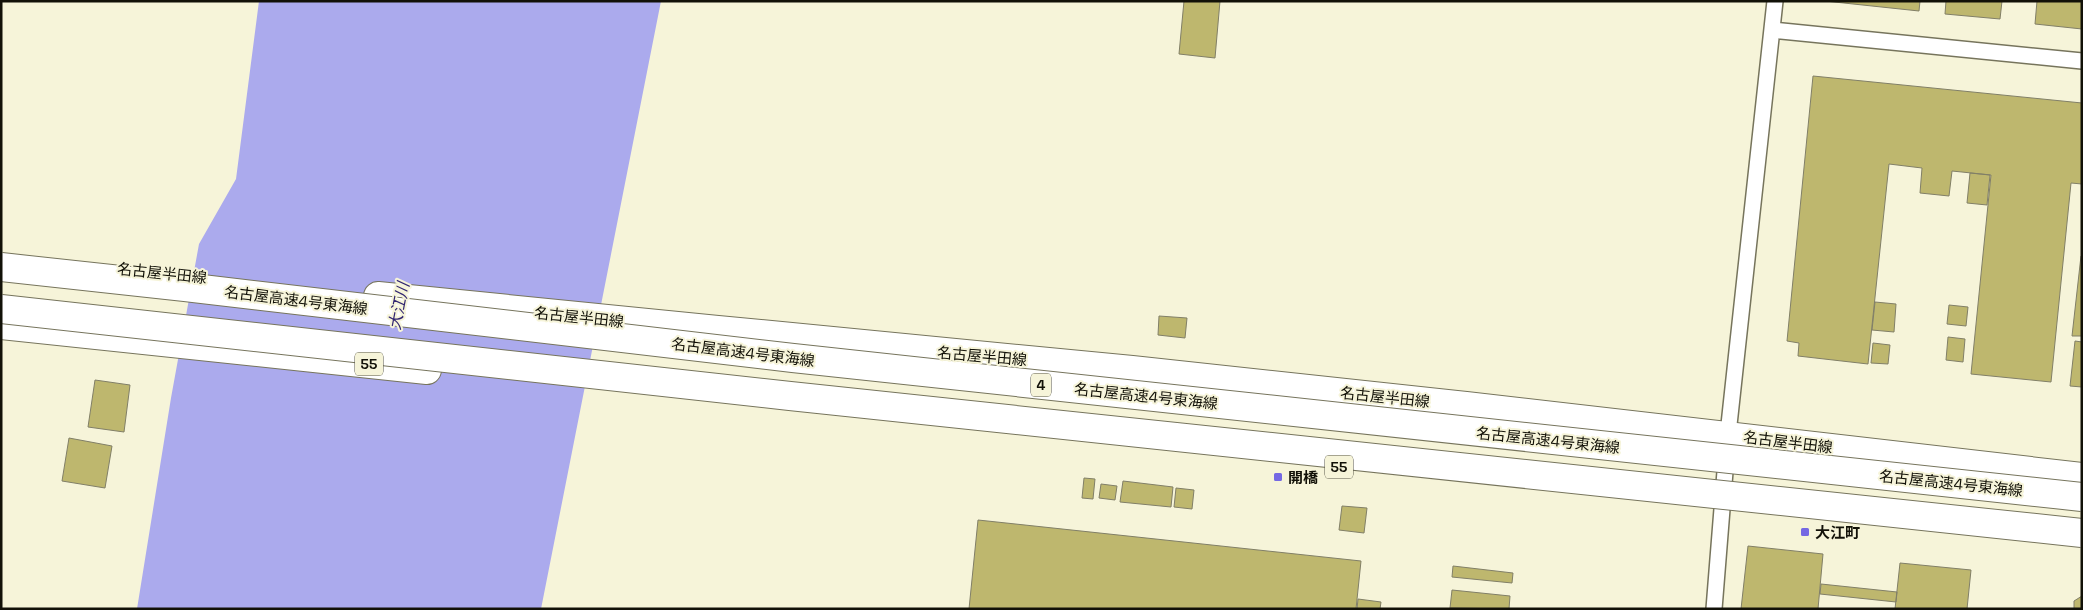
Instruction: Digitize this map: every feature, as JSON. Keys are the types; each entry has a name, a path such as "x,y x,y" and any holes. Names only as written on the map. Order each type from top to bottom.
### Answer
{"main road":[{"name":"名古屋半田線","path":"1,256 600,320 1120,369 1728,434 2082,477"},
{"name":"名古屋高速4号東海線","path":"1,268 204,289 793,358 2082,497"},
{"path":"1,309 840,402 2082,534"},
{"name":"55","path":"1,325 598,387 1721,508 2082,534"}],"lane":[{"path":"1714,609 1728,434 1774,1"},
{"path":"1772,30 2082,61"}],"water":[{"name":"大江川","path":"259,1 661,1 541,609 137,609 171,398 199,244 236,179"}],"building":[{"path":"1184,1 1220,1 1215,58 1179,54"},
{"path":"1825,1 1920,1 1919,11"},
{"path":"1946,1 2002,1 2000,19 1945,14"},
{"path":"2037,1 2082,1 2082,29 2035,24"},
{"path":"1813,76 2082,103 2082,184 2071,183 2051,382 1971,374 1991,175 1952,171 1949,196 1920,193 1922,168 1889,164 1868,364 1798,356 1799,343 1787,341"},
{"path":"1970,173 1990,175 1987,205 1967,203"},
{"path":"2081,256 2082,336 2072,336"},
{"path":"1875,302 1896,304 1894,332 1872,330"},
{"path":"1949,305 1968,307 1966,326 1947,324"},
{"path":"1159,316 1187,318 1185,338 1158,335"},
{"path":"1948,337 1965,339 1963,362 1946,360"},
{"path":"2075,341 2082,342 2082,387 2070,386"},
{"path":"1873,343 1890,345 1888,364 1871,363"},
{"path":"95,380 130,385 124,432 88,427"},
{"path":"69,438 112,446 105,488 62,481"},
{"path":"1084,478 1095,479 1093,499 1082,498"},
{"path":"1123,481 1173,487 1171,507 1120,502"},
{"path":"1101,484 1117,486 1115,500 1099,498"},
{"path":"1176,488 1194,490 1192,509 1174,507"},
{"path":"1342,506 1367,508 1364,533 1339,530"},
{"path":"978,520 1361,561 1356,609 969,609"},
{"path":"1748,546 1823,554 1818,609 1741,609"},
{"path":"1900,563 1971,570 1967,609 1895,609"},
{"path":"1453,566 1513,573 1512,583 1452,577"},
{"path":"1821,584 1897,592 1896,602 1820,594"},
{"path":"1452,590 1510,596 1509,609 1450,608"},
{"path":"2082,596 2082,609 2074,609 2074,601"},
{"path":"1358,599 1381,602 1380,609 1357,609"}],"place":[{"name":"開橋","path":"1278,477"},
{"name":"大江町","path":"1805,532"}]}
